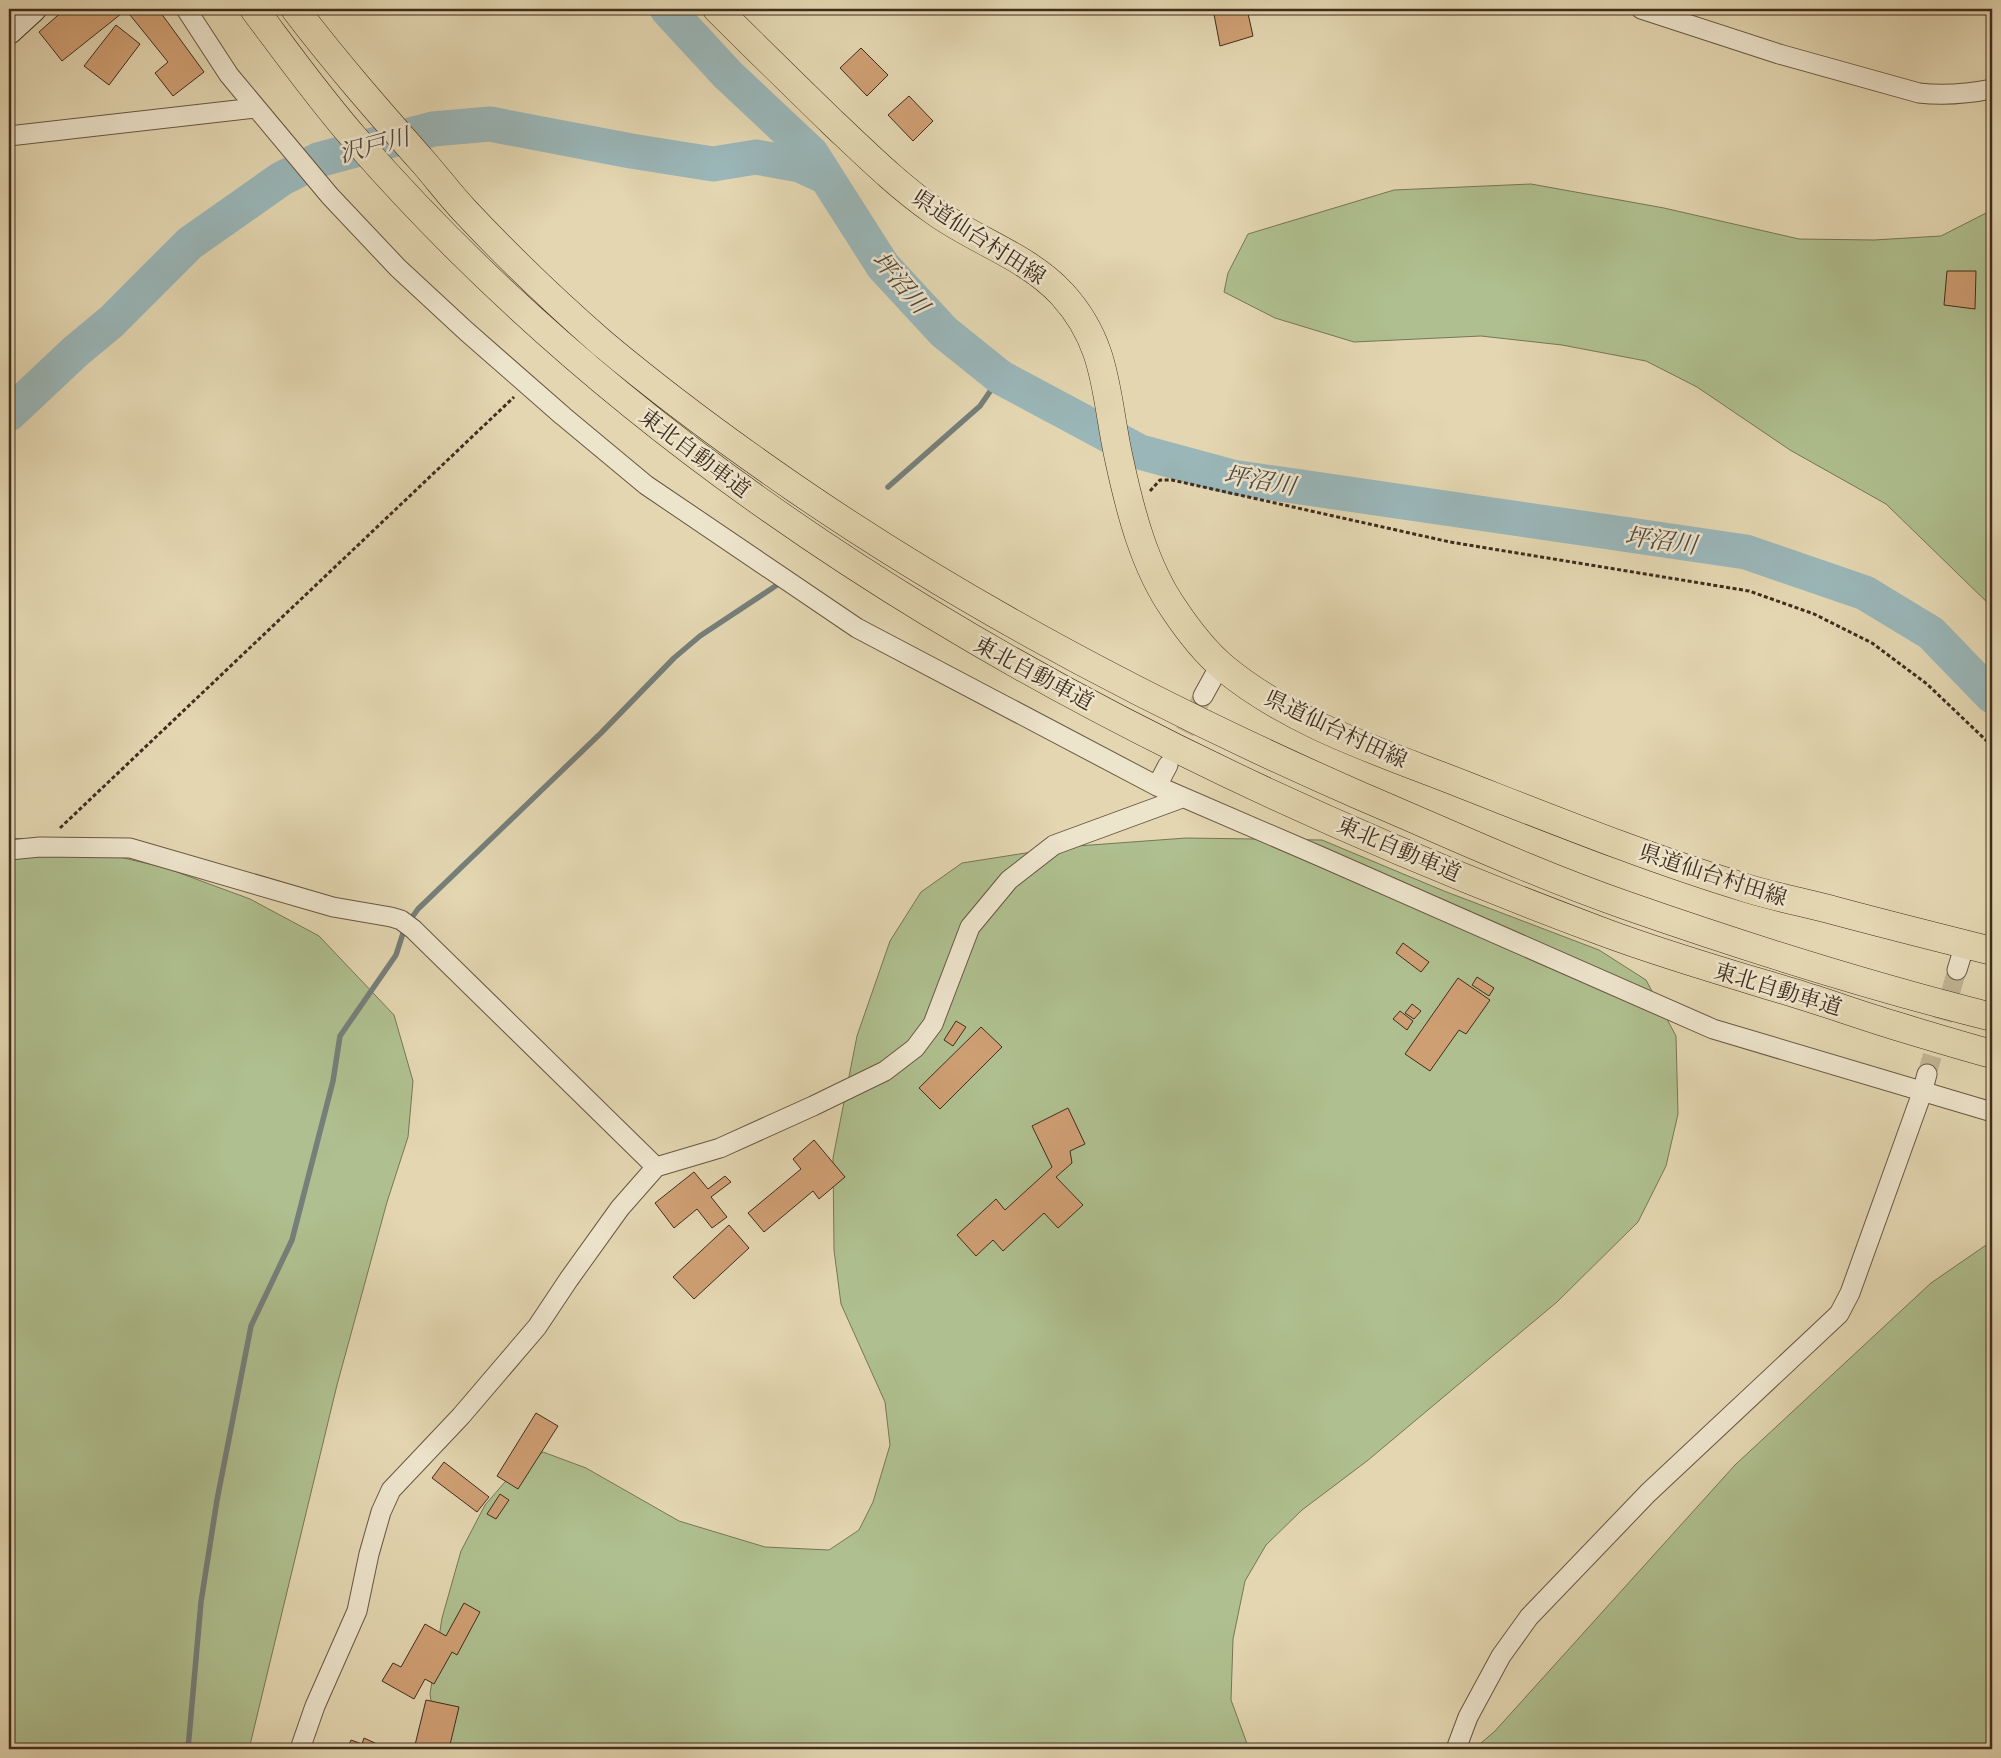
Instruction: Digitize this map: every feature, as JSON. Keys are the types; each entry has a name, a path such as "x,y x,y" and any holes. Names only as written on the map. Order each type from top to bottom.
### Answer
{"main road":[{"path":"9,31 33,9"},
{"name":"東北自動車道","path":"254,9 342,124 434,226 504,293 619,395 700,459 798,530 884,586 979,644 1133,726 1241,780 1356,832 1494,890 1609,934 1696,964 1992,1054"},
{"name":"東北自動車道","path":"295,9 338,65 462,208 560,304 602,342 713,431 909,564 1043,641 1149,697 1282,761 1532,869 1622,904 1741,943 1930,1001 1992,1017"},
{"name":"県道仙台村田線","path":"719,9 891,177 933,210 1037,272 1061,293 1082,320 1095,347 1105,376 1118,457 1136,525 1157,581 1176,612 1220,665 1251,688 1297,716 1344,737 1592,836 1748,888 1992,951"}],"street":[{"path":"186,9 229,75 330,196 398,268 466,331 563,416 646,485 857,628 1182,798 1324,858 1713,1029 1922,1093 1992,1112"},
{"path":"1641,9 1779,54 1919,93 1940,96 1970,94 1992,89"},
{"path":"9,136 255,108"},
{"path":"1203,696 1220,665"},
{"path":"1157,786 1168,765"},
{"path":"300,1749 315,1706 357,1611 369,1554 381,1512 391,1490 461,1416 538,1327 569,1279 620,1208 656,1168 720,1148 886,1071 915,1048 933,1024 970,927 1009,880 1054,845 1182,798"},
{"path":"9,850 130,848 333,907 407,924 656,1168"},
{"path":"1957,970 1965,944"},
{"path":"1456,1749 1468,1717 1501,1656 1529,1617 1648,1493 1838,1314 1850,1293 1922,1093 1927,1074"}],"path":[{"path":"40,848 527,384"},
{"path":"1149,498 1150,492 1160,480 1172,480 1450,542 1749,591 1814,614 1872,643 1927,684 1992,746"}],"green space":[{"path":"1531,184 1664,208 1799,239 1874,240 1941,236 1992,210 1992,607 1886,504 1790,450 1697,387 1646,361 1562,345 1481,336 1354,342 1275,318 1224,292 1228,273 1248,234 1394,190"},
{"path":"9,838 48,840 166,868 250,899 319,936 394,1015 413,1081 408,1137 387,1202 337,1385 249,1749 9,1749"},
{"path":"1186,838 1322,840 1444,891 1599,950 1646,980 1676,1036 1678,1114 1666,1166 1638,1222 1557,1302 1367,1461 1302,1510 1266,1545 1245,1581 1233,1639 1231,1700 1249,1749 438,1749 430,1694 442,1618 461,1551 485,1505 512,1474 543,1452 586,1468 679,1521 765,1547 829,1550 859,1530 873,1502 890,1445 885,1402 841,1304 834,1250 833,1158 857,1036 890,941 921,892 962,863 1064,847"},
{"path":"1992,1241 1992,1749 1474,1749 1495,1731 1735,1465 1931,1283"}],"building":[{"path":"65,9 158,9 204,72 173,96 155,73 168,62 126,10 62,61 39,32"},
{"path":"1213,9 1247,9 1253,36 1220,46"},
{"path":"116,25 140,44 109,85 84,66"},
{"path":"861,48 888,75 867,96 840,68"},
{"path":"909,96 933,121 913,141 888,115"},
{"path":"1947,271 1976,271 1975,309 1944,305"},
{"path":"1403,943 1429,962 1421,972 1396,953"},
{"path":"1477,977 1494,988 1489,996 1472,985"},
{"path":"1458,978 1490,1000 1466,1034 1459,1030 1430,1071 1405,1054"},
{"path":"1412,1004 1421,1011 1414,1019 1405,1013"},
{"path":"1400,1011 1413,1021 1407,1030 1393,1019"},
{"path":"956,1021 966,1027 953,1046 944,1040"},
{"path":"981,1027 1002,1047 940,1109 919,1088"},
{"path":"1068,1108 1085,1144 1070,1151 1072,1163 1056,1177 1083,1205 1058,1228 1044,1213 1003,1251 993,1240 976,1256 957,1235 996,1199 1005,1210 1052,1167 1032,1126"},
{"path":"814,1140 845,1177 819,1199 813,1191 764,1232 748,1213 801,1169 793,1159"},
{"path":"694,1172 708,1189 725,1176 731,1182 711,1197 727,1217 712,1228 697,1209 674,1228 655,1203"},
{"path":"729,1225 749,1248 694,1299 673,1277"},
{"path":"536,1413 558,1426 518,1489 497,1476"},
{"path":"444,1462 489,1497 477,1512 432,1478"},
{"path":"500,1494 509,1500 496,1519 487,1514"},
{"path":"464,1603 480,1612 457,1655 452,1652 434,1684 425,1679 414,1699 382,1681 393,1663 401,1667 425,1624 446,1636"},
{"path":"426,1700 459,1707 449,1749 414,1749"},
{"path":"364,1738 377,1744 375,1749 347,1749 351,1740 362,1744"}],"waterway":[{"name":"坪沼川","path":"667,9 728,75 811,153 883,266 944,332 1000,377 1140,452 1232,477 1746,552 1865,593 1931,633 1992,696"},
{"name":"沢戸川","path":"9,414 76,351 111,322 190,243 281,179 318,160 433,129 490,124 631,151 713,164 756,157 800,165 826,177"},
{"path":"888,487 980,406 1000,377"},
{"path":"188,1749 201,1602 217,1500 251,1326 292,1240 333,1081 340,1036 396,955 405,927 418,909 601,733 674,658 700,636 777,585"}],"tunnel":[{"path":"1172,757 1203,696"},
{"path":"1927,1074 1957,970"}]}
